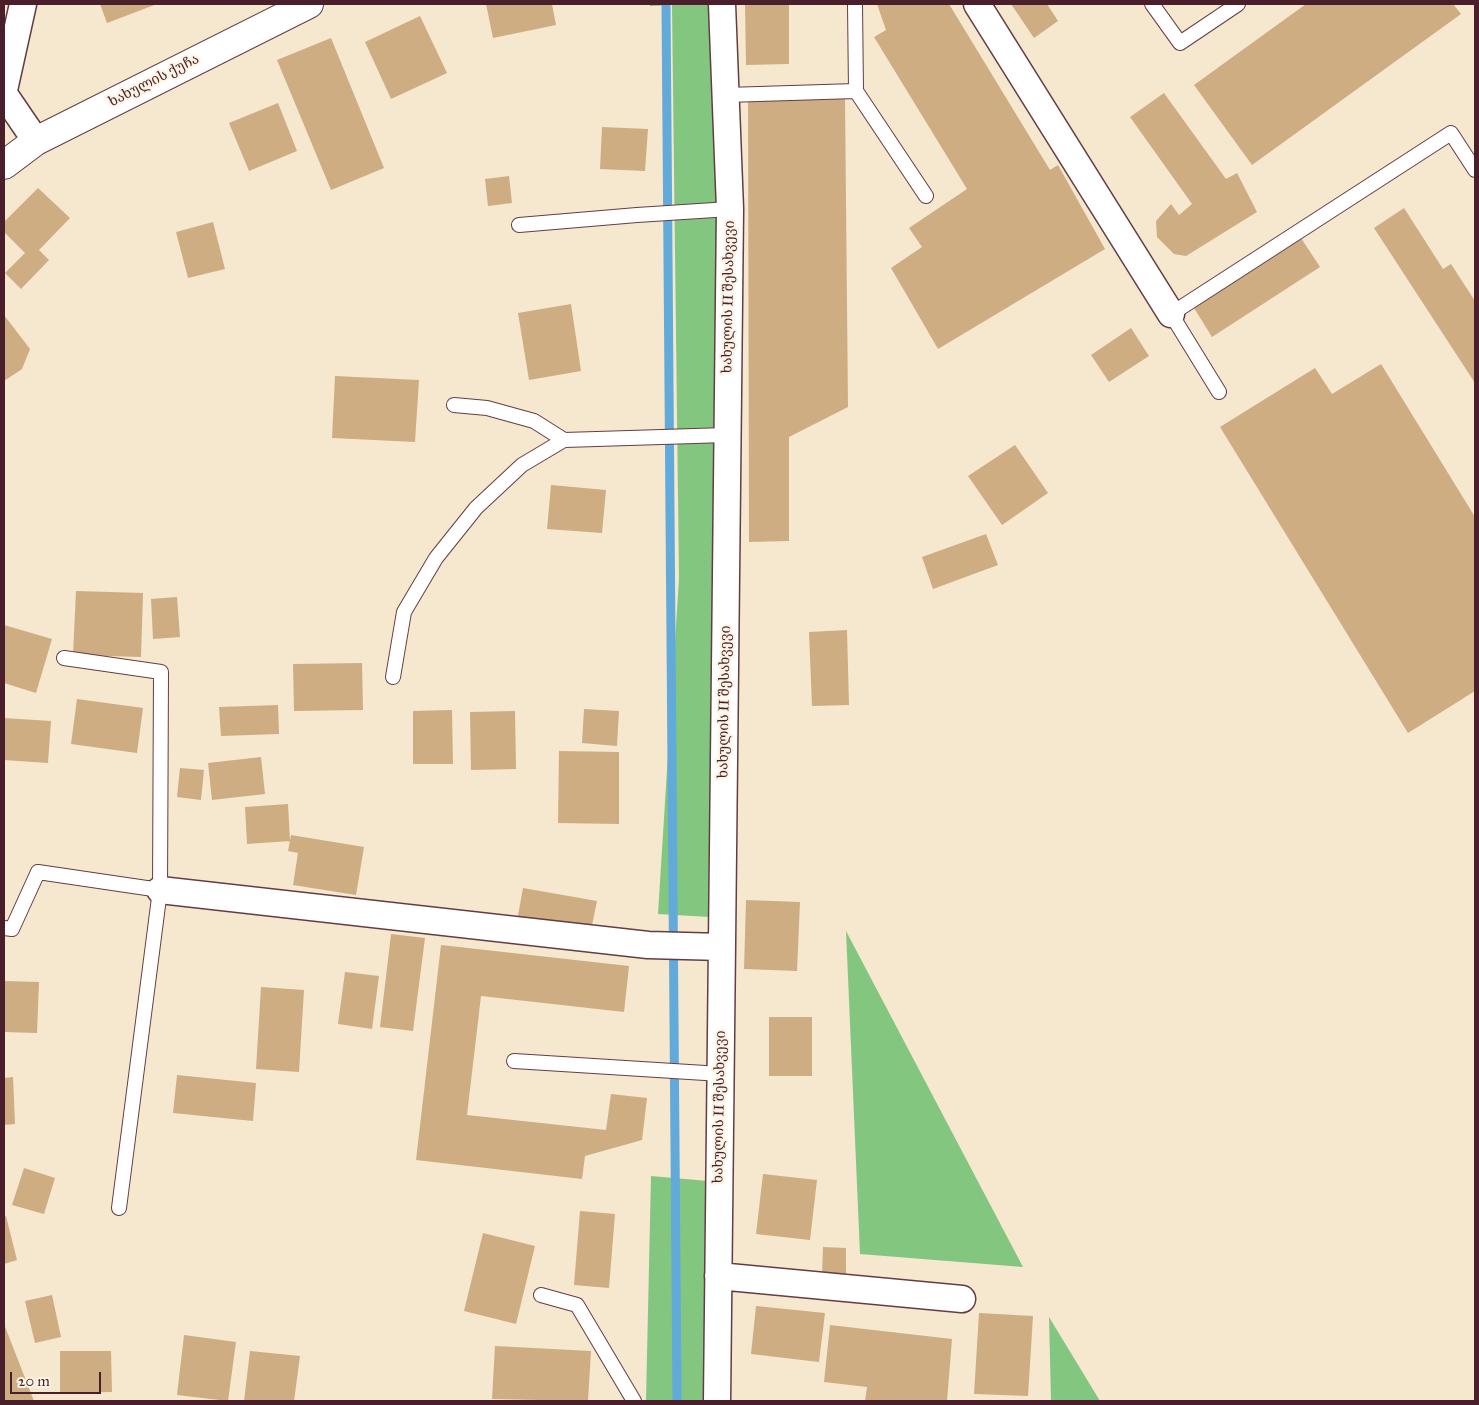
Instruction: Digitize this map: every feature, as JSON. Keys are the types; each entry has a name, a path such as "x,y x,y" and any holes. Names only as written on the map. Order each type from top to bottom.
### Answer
{"street":[{"path":"23,4 4,92 36,141"},
{"name":"ხახულის ქუჩა","path":"4,165 36,141 308,4"},
{"name":"ხახულის II შესახვევი","path":"716,1401 730,209 722,4"},
{"path":"977,4 1171,314"},
{"path":"160,890 648,945 722,947"},
{"path":"718,1276 962,1299"}],"lane":[{"path":"855,4 856,91 926,196"},
{"path":"1152,4 1180,43 1238,4"},
{"path":"726,95 856,91"},
{"path":"1219,392 1171,314 1451,133 1475,170"},
{"path":"519,226 637,214 730,209"},
{"path":"454,404 487,408 534,421 564,440"},
{"path":"393,677 404,612 436,558 476,508 522,465 564,440 727,435"},
{"path":"64,658 162,672 160,890 118,1208"},
{"path":"4,928 12,929 38,872 160,890"},
{"path":"514,1061 721,1074"},
{"path":"541,1295 577,1305 634,1401"}],"green space":[{"path":"650,4 713,4 729,214 710,917 658,914 679,578 672,5 650,6"},
{"path":"846,931 1023,1267 860,1254"},
{"path":"651,1176 719,1182 717,1401 646,1401"},
{"path":"1049,1317 1100,1401 1051,1401"}],"building":[{"path":"100,4 157,4 107,23"},
{"path":"486,4 552,4 556,25 493,38"},
{"path":"745,4 789,4 789,64 746,65"},
{"path":"877,4 949,4 1050,170 1058,165 1105,249 938,349 891,268 922,247 909,228 967,189 874,37 886,30"},
{"path":"1011,4 1047,4 1058,21 1034,38"},
{"path":"1306,4 1453,4 1461,14 1252,165 1194,85"},
{"path":"420,16 447,73 391,99 365,42"},
{"path":"331,38 384,168 331,190 277,60"},
{"path":"1164,93 1226,179 1237,173 1257,212 1186,256 1174,254 1157,237 1156,221 1171,204 1179,215 1192,204 1130,117"},
{"path":"748,98 845,99 848,407 789,437 789,541 749,542"},
{"path":"278,103 297,151 249,171 229,123"},
{"path":"602,127 648,129 645,171 600,169"},
{"path":"509,176 512,203 488,206 485,179"},
{"path":"38,188 70,218 39,250 49,260 21,289 5,273 25,253 4,232 4,222"},
{"path":"1404,208 1443,269 1451,264 1475,301 1475,383 1374,228"},
{"path":"213,222 225,269 188,278 176,232"},
{"path":"1301,238 1320,267 1212,337 1194,308"},
{"path":"571,304 581,371 529,380 518,313"},
{"path":"4,315 30,349 22,369 4,381"},
{"path":"1131,328 1149,356 1109,382 1091,355"},
{"path":"1381,364 1475,517 1475,691 1408,733 1220,427 1315,368 1332,394"},
{"path":"335,376 419,380 415,442 332,438"},
{"path":"1015,445 1048,493 1002,525 968,476"},
{"path":"551,485 606,490 602,533 547,529"},
{"path":"986,534 998,565 933,589 922,557"},
{"path":"76,591 143,593 141,657 73,655"},
{"path":"177,597 180,637 153,639 151,599"},
{"path":"4,625 52,639 36,693 4,683"},
{"path":"847,630 849,705 812,706 809,632"},
{"path":"362,663 363,710 294,711 293,664"},
{"path":"77,699 143,708 137,753 71,744"},
{"path":"278,705 279,734 221,736 219,707"},
{"path":"584,709 619,711 617,746 582,743"},
{"path":"452,710 453,764 413,764 413,711"},
{"path":"515,711 516,769 471,770 470,712"},
{"path":"4,718 51,721 48,763 4,760"},
{"path":"559,751 619,752 619,824 558,823"},
{"path":"261,757 265,794 212,800 208,763"},
{"path":"180,768 204,770 201,800 177,797"},
{"path":"288,804 290,841 247,844 245,807"},
{"path":"291,835 364,847 356,895 293,885 298,853 288,851"},
{"path":"523,888 597,901 590,935 517,921"},
{"path":"746,900 800,902 797,971 744,969"},
{"path":"391,934 425,938 413,1031 380,1027"},
{"path":"441,945 629,966 624,1012 481,996 467,1115 606,1130 611,1094 647,1098 642,1140 585,1156 582,1179 416,1160"},
{"path":"345,972 379,976 372,1029 338,1024"},
{"path":"4,981 39,982 37,1033 4,1032"},
{"path":"261,987 304,990 299,1072 256,1069"},
{"path":"769,1017 812,1017 812,1076 769,1076"},
{"path":"177,1075 256,1083 253,1121 173,1113"},
{"path":"13,1077 15,1124 4,1125 4,1078"},
{"path":"24,1168 55,1178 44,1214 12,1205"},
{"path":"763,1174 817,1180 810,1240 756,1234"},
{"path":"580,1211 615,1214 609,1288 574,1285"},
{"path":"6,1216 17,1260 4,1264 4,1217"},
{"path":"483,1233 535,1246 516,1324 464,1311"},
{"path":"823,1247 846,1248 846,1275 822,1275"},
{"path":"52,1295 61,1337 35,1343 25,1301"},
{"path":"756,1306 825,1313 819,1362 751,1354"},
{"path":"979,1313 1033,1316 1028,1396 974,1394"},
{"path":"4,1324 34,1401 4,1401"},
{"path":"830,1325 952,1339 947,1401 865,1401 867,1387 824,1382"},
{"path":"184,1335 236,1342 228,1401 177,1395"},
{"path":"495,1346 591,1351 588,1401 492,1399"},
{"path":"60,1351 111,1351 112,1392 60,1393"},
{"path":"250,1351 300,1356 294,1401 244,1401"}],"waterway":[{"path":"666,4 677,1401"}]}
